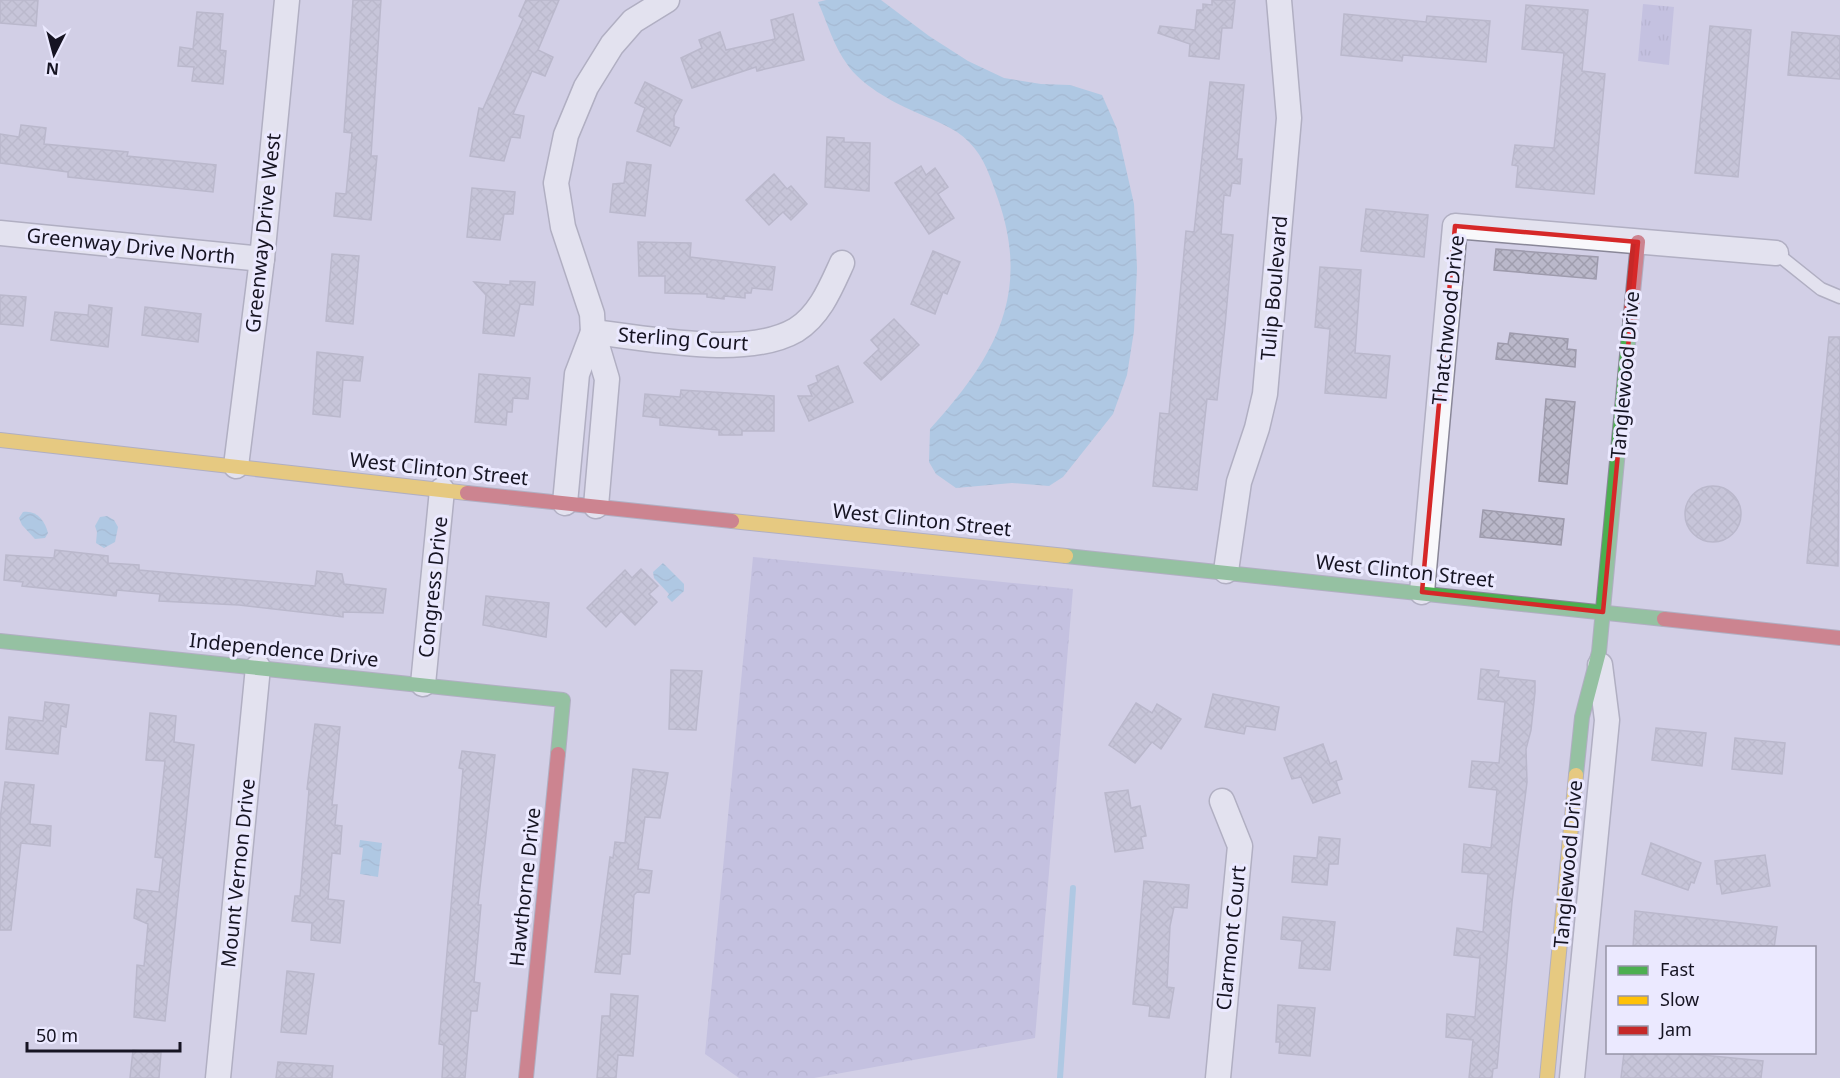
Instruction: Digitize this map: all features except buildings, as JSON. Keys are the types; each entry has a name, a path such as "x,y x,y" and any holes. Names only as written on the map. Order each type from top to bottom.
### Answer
{"street":[{"name":"Greenway Drive West","path":"236,466 262,259 287,0"},
{"name":"Tulip Boulevard","path":"1226,571 1239,482 1257,428 1265,394 1289,118 1279,0"},
{"path":"596,506 607,379 593,332 592,314 563,227 556,183 566,135 586,87 612,45 633,21 660,2"},
{"name":"Thatchwood Drive","path":"1422,592 1455,226 1638,242"},
{"name":"Greenway Drive North","path":"0,233 262,259"},
{"path":"1638,242 1776,253"},
{"name":"Tanglewood Drive","path":"1547,1078 1582,717 1599,652 1638,242"},
{"name":"Sterling Court","path":"593,332 706,344 754,345 797,329 822,305 842,263"},
{"path":"564,503 577,374 593,332"},
{"name":"West Clinton Street","path":"0,440 442,490 1226,571 1840,638"},
{"name":"Congress Drive","path":"423,684 442,490"},
{"name":"Independence Drive","path":"0,641 563,700"},
{"name":"Tanglewood Drive","path":"1572,1078 1607,720 1599,652"},
{"name":"Mount Vernon Drive","path":"218,1078 258,667"},
{"name":"Hawthorne Drive","path":"526,1078 563,700"},
{"name":"Clarmont Court","path":"1218,1078 1240,846 1222,801"}],"lane":[{"path":"1776,253 1821,289 1840,297"}],"highlighted area":[{"path":"1455,226 1638,242 1603,612 1422,592"}],"green space":[{"path":"1643,4 1674,7 1669,65 1638,61"},
{"path":"753,557 1073,589 1035,1038 814,1078 739,1078 705,1054"}],"water":[{"path":"881,0 929,36 968,61 1004,78 1041,84 1070,85 1102,95 1117,129 1134,204 1137,268 1134,331 1127,375 1113,414 1063,477 1049,486 1012,483 956,488 936,474 929,462 930,429 972,377 988,351 1000,324 1008,296 1011,266 1007,234 990,176 975,148 957,132 895,102 860,79 842,57 834,42 818,2"},
{"path":"23,512 36,515 45,524 48,533 45,538 35,539 22,525 19,518"},
{"path":"107,516 114,520 118,527 115,542 104,548 96,543 95,526 100,517"},
{"path":"663,563 684,584 684,591 672,602 667,597 669,594 654,578 653,572"},
{"path":"360,840 382,843 378,877 360,874 363,848 359,847"}],"waterway":[{"path":"1060,1078 1073,888"}],"traffic: fast":[{"path":"1576,775 1582,717 1599,652 1630,323"},
{"path":"1066,556 1664,619"},
{"path":"0,641 563,700 558,754"}],"traffic: slow":[{"path":"0,440 467,493"},
{"path":"732,521 1066,556"},
{"path":"1547,1078 1576,775"}],"traffic: jam":[{"path":"1630,323 1638,242"},
{"path":"467,493 732,521"},
{"path":"1664,619 1840,638"},
{"path":"526,1078 558,754"}]}
